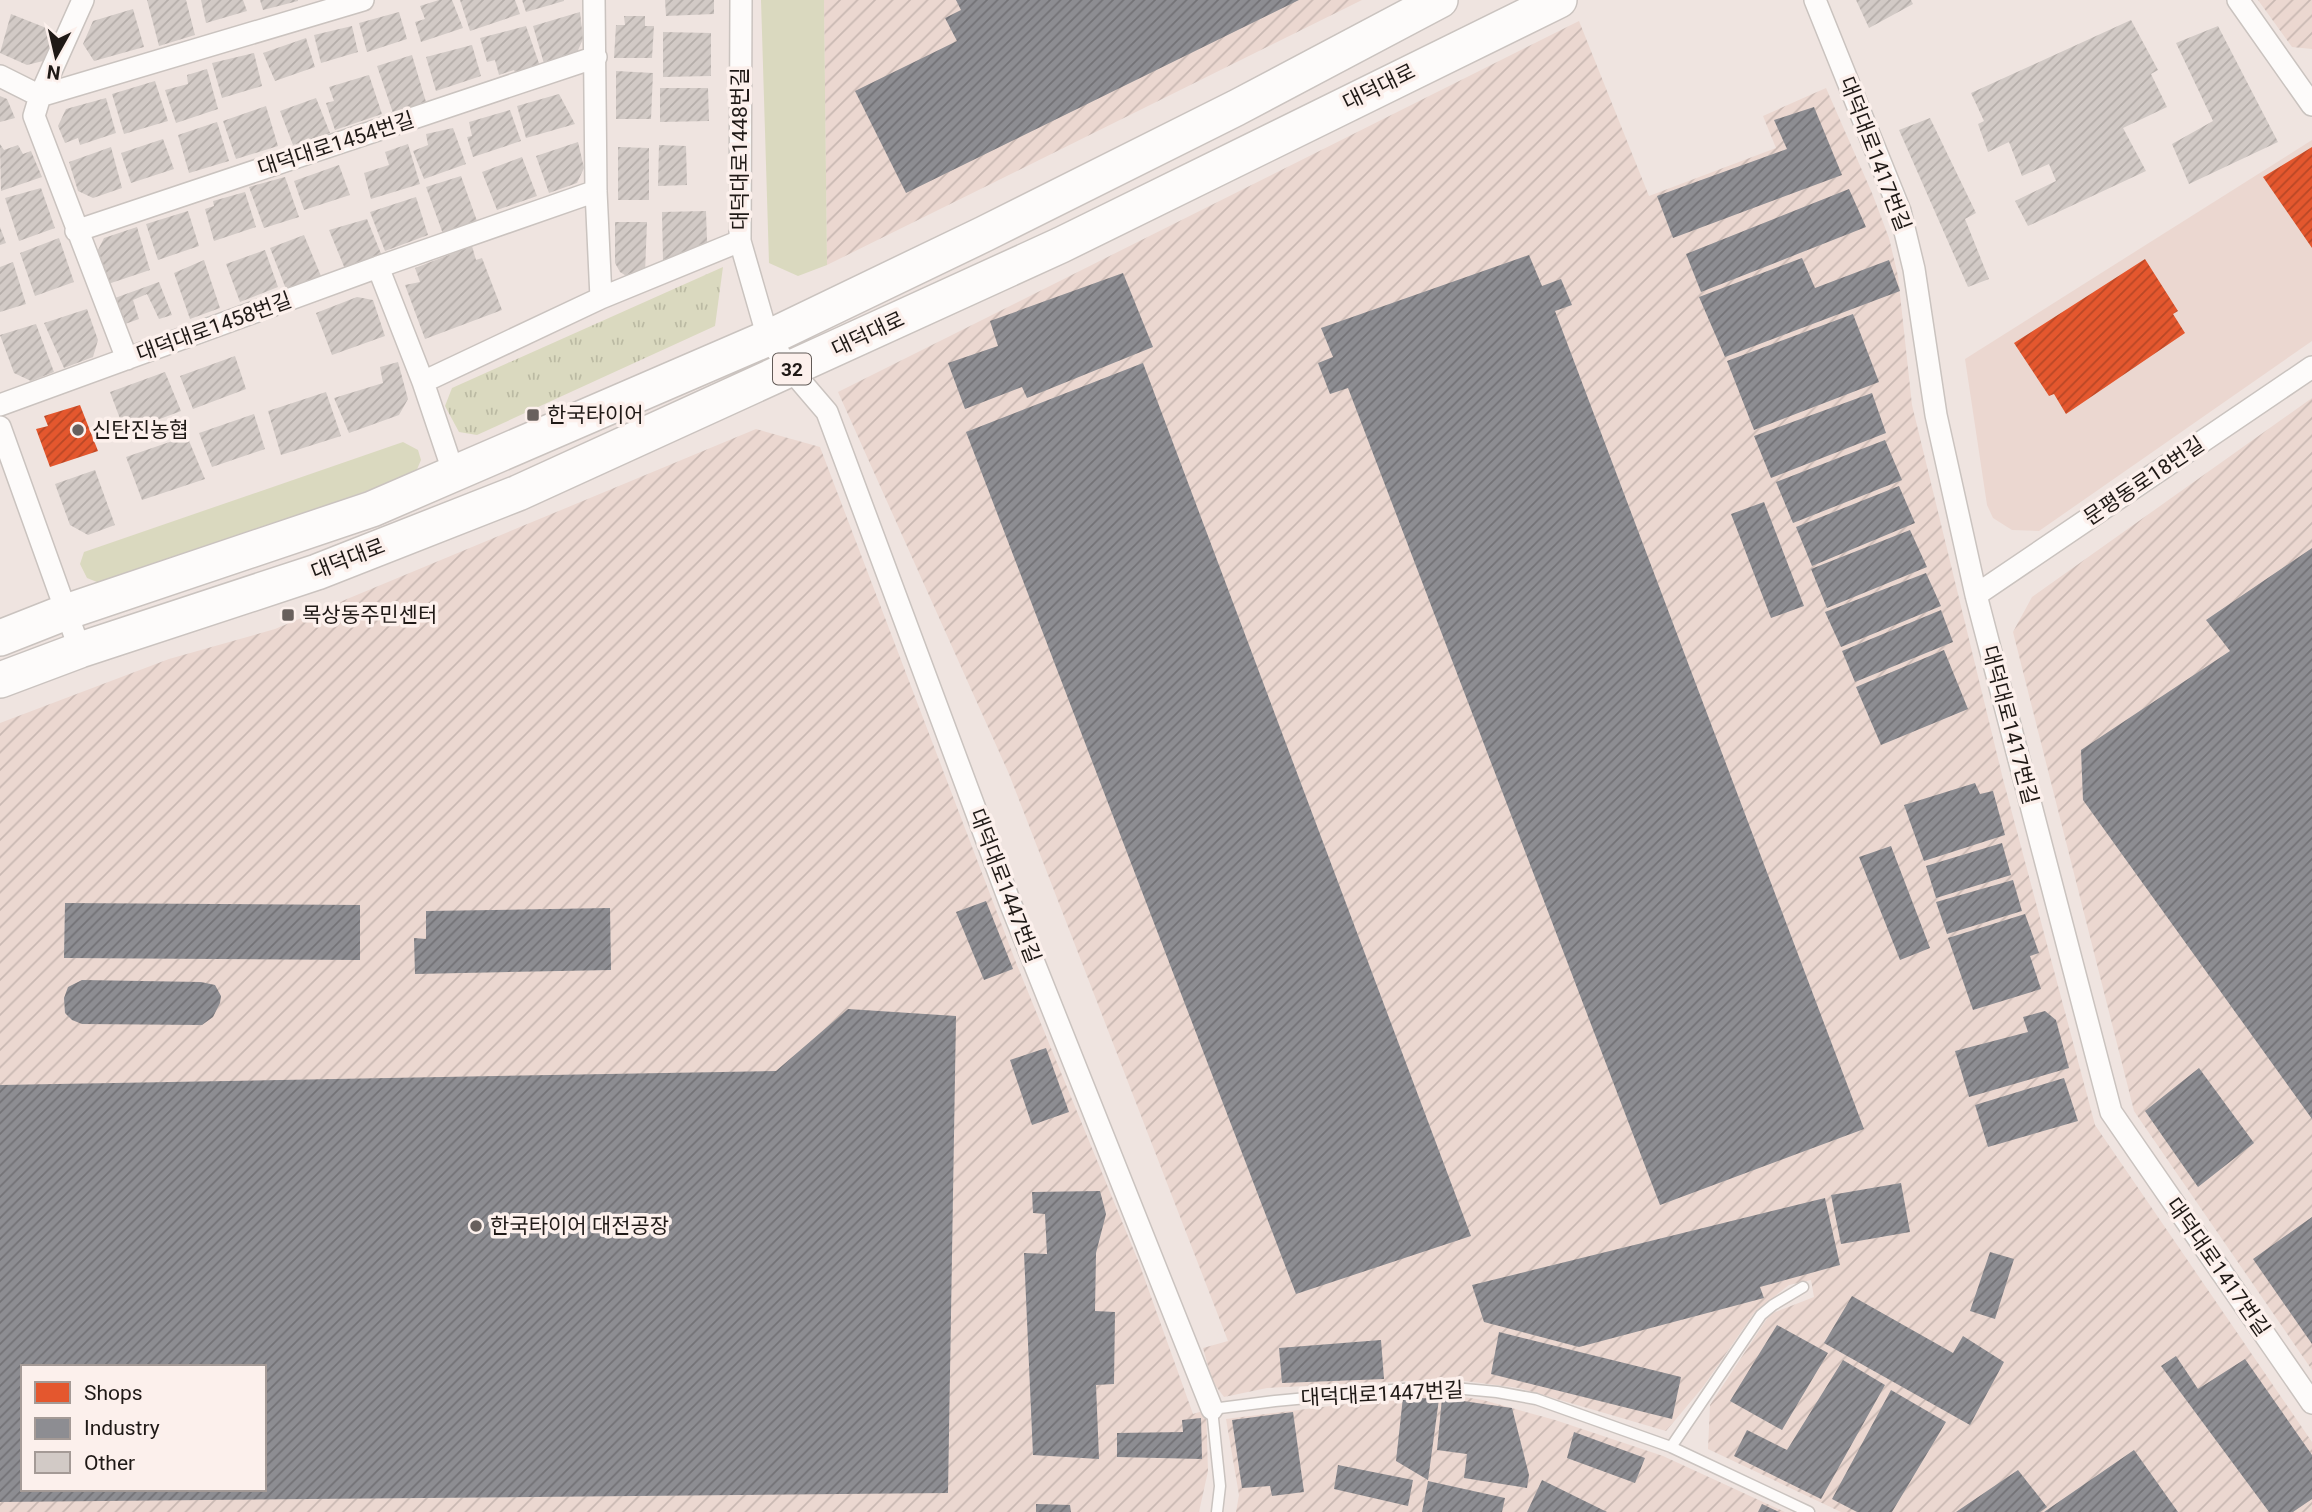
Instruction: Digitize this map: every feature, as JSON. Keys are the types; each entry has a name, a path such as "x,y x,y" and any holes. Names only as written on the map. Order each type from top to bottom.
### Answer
{"main road":[{"name":"대덕대로","path":"0,638 66,612 372,509 768,338 1236,108 1440,0"},
{"name":"대덕대로","path":"0,680 80,650 317,572 518,493 1061,245 1559,0"}],"street":[{"name":"대덕대로1458번길","path":"83,0 40,96 34,116 127,359 378,267"},
{"path":"0,76 40,96 363,0"},
{"path":"594,0 596,191 601,298"},
{"name":"대덕대로1448번길","path":"741,0 740,241 768,338 791,370"},
{"name":"대덕대로1417번길","path":"1815,0 1900,211 1914,269 1936,415 1976,595 2111,1112 2312,1402"},
{"path":"2238,0 2305,78 2312,105"},
{"name":"대덕대로1454번길","path":"76,230 596,57"},
{"path":"454,474 423,382 378,267 596,191"},
{"path":"423,382 601,298 740,241"},
{"path":"0,405 127,359"},
{"name":"문평동로18번길","path":"1976,595 2312,367"},
{"name":"대덕대로1447번길","path":"791,370 827,412 1009,900 1212,1409"},
{"path":"0,427 80,650"}],"lane":[{"path":"1671,1447 1760,1315 1803,1287"},
{"name":"대덕대로1447번길","path":"1217,1512 1220,1486 1212,1409 1288,1399 1443,1387 1536,1399 1671,1447 1809,1512"}],"shaded area":[{"path":"824,0 1362,0 827,265"},
{"path":"2258,0 2312,0 2312,49 2292,47"},
{"path":"1579,21 1649,196 1776,148 1763,116 1826,88 1889,238 1898,276 1912,405 2003,779 2095,1125 2312,1442 2312,1512 1841,1512 1708,1449 1710,1405 1770,1314 1814,1297 1811,1280 1789,1285 1754,1313 1703,1387 1666,1431 1519,1388 1450,1379 1267,1388 1224,1397 1212,1381 1203,1348 1228,1341 1009,774 838,392"},
{"path":"2312,140 2312,341 2039,531 2012,530 1993,518 1987,505 1965,359"},
{"path":"2312,398 2312,1370 2134,1111 2013,632 2032,597"},
{"path":"756,429 820,447 1017,965 1139,1263 1193,1414 1206,1410 1208,1471 1199,1512 0,1512 0,723 169,659 275,629"},
{"path":"1436,1393 1483,1400 1555,1420 1663,1456 1785,1512 1236,1512 1239,1495 1226,1419"}],"green space":[{"path":"761,0 824,0 827,265 798,276 769,263"},
{"path":"723,267 715,326 477,435 459,432 445,406 452,388"},
{"path":"403,442 418,450 421,460 415,474 102,584 87,578 80,564 84,552"}],"building: Shops":[{"path":"2312,147 2312,248 2263,177"},
{"path":"2145,259 2178,311 2173,314 2185,333 2066,414 2054,394 2049,396 2014,343"},
{"path":"80,405 98,451 50,467 36,429 48,426 44,416"}],"building: Industry":[{"path":"956,0 1299,0 906,193 855,91 957,41 945,18 961,10"},
{"path":"1814,107 1842,175 1673,238 1657,196 1787,149 1774,120"},
{"path":"1849,189 1866,227 1701,292 1686,254"},
{"path":"1529,255 1542,286 1561,279 1572,305 1555,311 1864,1129 1660,1205 1348,388 1330,394 1318,363 1333,357 1321,328"},
{"path":"1802,258 1815,288 1889,260 1900,291 1725,357 1699,297"},
{"path":"1123,273 1153,347 1027,398 1022,387 965,409 948,363 998,346 990,321"},
{"path":"1853,314 1879,382 1754,430 1727,361"},
{"path":"1143,363 1471,1236 1296,1294 966,432"},
{"path":"1872,393 1886,433 1771,478 1754,436"},
{"path":"1885,440 1902,480 1793,523 1776,482"},
{"path":"1899,486 1915,523 1812,566 1796,527"},
{"path":"1764,502 1804,606 1771,618 1731,514"},
{"path":"1910,530 1927,567 1827,608 1811,569"},
{"path":"2312,548 2312,1119 2083,800 2081,750 2230,651 2206,620"},
{"path":"1926,573 1941,606 1841,647 1825,612"},
{"path":"1941,610 1953,642 1855,682 1842,651"},
{"path":"1944,650 1968,709 1881,745 1856,687"},
{"path":"1975,783 1980,794 1993,791 2005,835 1924,861 1904,805"},
{"path":"2002,843 2011,875 1936,898 1926,866"},
{"path":"1891,846 1930,948 1900,960 1859,857"},
{"path":"2013,880 2022,911 1947,934 1936,902"},
{"path":"986,901 1013,969 984,980 956,912"},
{"path":"65,903 360,905 360,960 64,958"},
{"path":"610,908 611,970 415,974 414,938 426,939 426,911"},
{"path":"2025,914 2039,953 2030,956 2041,989 1973,1010 1948,938"},
{"path":"82,980 201,982 215,985 221,996 213,1017 202,1025 82,1024 65,1013 64,998 68,987"},
{"name":"한국타이어 대전공장","path":"848,1009 956,1016 948,1493 0,1502 0,1085 776,1071"},
{"path":"2045,1011 2056,1020 2069,1068 1969,1097 1955,1051 2028,1032 2023,1017"},
{"path":"1046,1048 1069,1112 1032,1125 1010,1060"},
{"path":"2199,1068 2254,1143 2198,1187 2145,1111"},
{"path":"2064,1078 2078,1121 1988,1147 1975,1105"},
{"path":"1901,1183 1910,1232 1841,1244 1831,1195"},
{"path":"1100,1191 1106,1214 1096,1253 1095,1311 1115,1312 1114,1384 1096,1385 1099,1459 1033,1455 1024,1253 1047,1254 1045,1214 1033,1213 1032,1192"},
{"path":"1825,1198 1840,1265 1760,1287 1764,1298 1579,1347 1484,1322 1472,1285"},
{"path":"2312,1217 2312,1344 2253,1259"},
{"path":"1990,1252 2014,1259 1995,1319 1970,1311"},
{"path":"1852,1296 1953,1353 1963,1336 2004,1362 1970,1425 1824,1343"},
{"path":"1777,1325 1828,1353 1782,1430 1730,1401"},
{"path":"1499,1332 1681,1377 1672,1419 1491,1374"},
{"path":"1381,1340 1384,1379 1282,1383 1279,1348"},
{"path":"2176,1356 2198,1389 2245,1359 2312,1455 2312,1499 2293,1512 2269,1512 2161,1366"},
{"path":"1843,1360 1885,1385 1821,1499 1734,1456 1747,1430 1787,1450"},
{"path":"1891,1390 1946,1422 1892,1512 1857,1512 1832,1499"},
{"path":"1403,1397 1439,1399 1428,1480 1396,1461"},
{"path":"1442,1398 1512,1408 1529,1475 1527,1488 1464,1478 1467,1454 1437,1450"},
{"path":"1293,1412 1304,1492 1272,1496 1270,1486 1242,1488 1232,1420"},
{"path":"1201,1418 1202,1459 1117,1457 1117,1433 1183,1432 1182,1420"},
{"path":"1574,1432 1645,1458 1635,1483 1567,1458"},
{"path":"2134,1450 2178,1512 2044,1512"},
{"path":"1338,1465 1413,1480 1408,1506 1334,1489"},
{"path":"2018,1470 2047,1507 2040,1512 1956,1512"},
{"path":"1542,1480 1607,1512 1527,1512"},
{"path":"1428,1481 1505,1498 1502,1512 1422,1512"},
{"path":"1036,1504 1070,1505 1071,1512 1036,1512"},
{"path":"1762,1504 1779,1512 1758,1512"}],"building: Other":[{"path":"147,0 186,0 195,35 159,46"},
{"path":"201,0 243,0 247,11 206,23"},
{"path":"260,0 298,0 298,1 263,10"},
{"path":"439,0 452,0 463,28 421,42 415,22 425,19 420,6"},
{"path":"460,0 515,0 520,14 470,31"},
{"path":"522,0 564,0 564,1 526,12"},
{"path":"665,0 714,0 714,14 666,16"},
{"path":"1856,0 1911,0 1913,4 1869,28"},
{"path":"133,9 144,47 94,61 83,44 93,21"},
{"path":"399,12 407,39 367,52 359,23"},
{"path":"580,12 583,39 575,57 545,67 533,26"},
{"path":"11,14 59,33 47,60 27,65 0,53"},
{"path":"624,16 645,16 645,26 654,26 652,58 614,58 616,25 625,25"},
{"path":"2131,20 2158,70 2151,74 2167,107 2123,128 2146,171 2028,226 2015,201 2056,181 2049,164 2022,176 2009,142 1988,152 1978,124 1984,121 1971,93"},
{"path":"352,26 358,52 321,63 314,35"},
{"path":"526,26 541,69 517,77 514,70 499,75 495,60 487,62 480,38"},
{"path":"2218,26 2278,142 2189,184 2172,144 2213,121 2176,43"},
{"path":"663,32 711,33 711,76 663,77"},
{"path":"306,38 315,67 275,81 263,53"},
{"path":"472,45 481,76 436,91 426,57"},
{"path":"254,53 262,86 222,98 212,63"},
{"path":"412,55 426,102 393,113 377,66"},
{"path":"207,69 218,109 176,123 165,90 188,84 187,75"},
{"path":"616,71 653,73 651,119 616,119"},
{"path":"369,75 382,114 335,130 326,103 334,101 329,87"},
{"path":"155,81 168,121 124,134 112,94"},
{"path":"660,88 708,88 709,121 660,122"},
{"path":"559,94 575,124 526,138 517,106"},
{"path":"0,96 7,99 15,118 0,122"},
{"path":"106,98 116,133 80,145 78,138 65,143 58,126 66,109"},
{"path":"316,98 330,133 293,145 280,111"},
{"path":"266,106 278,146 236,159 223,121"},
{"path":"510,110 521,141 473,157 467,137 472,136 469,122"},
{"path":"1930,118 1976,213 1965,219 1989,279 1968,287 1899,130"},
{"path":"217,122 229,161 189,173 178,135"},
{"path":"453,128 466,164 424,179 413,151 428,145 426,134"},
{"path":"163,139 174,169 131,183 121,153"},
{"path":"578,142 584,168 577,183 549,193 536,156"},
{"path":"0,144 4,150 18,145 23,154 31,151 42,177 1,191"},
{"path":"408,144 420,184 371,199 364,173 389,165 385,152"},
{"path":"659,145 686,146 687,185 658,186"},
{"path":"111,147 122,188 93,198 78,191 69,162"},
{"path":"618,147 649,148 649,200 618,200"},
{"path":"522,157 537,196 497,210 482,172"},
{"path":"339,165 350,195 304,210 294,181"},
{"path":"461,176 477,221 443,234 426,187"},
{"path":"285,177 299,217 264,228 249,187"},
{"path":"41,188 55,228 19,241 5,198"},
{"path":"245,192 256,227 214,241 205,209 214,206 213,201"},
{"path":"416,197 428,235 385,251 370,212"},
{"path":"188,211 199,246 158,260 146,224"},
{"path":"706,211 707,242 663,262 662,212"},
{"path":"367,219 382,256 345,269 329,230"},
{"path":"615,222 647,222 645,273 631,279 620,272 615,263"},
{"path":"0,227 6,243 0,245"},
{"path":"137,227 150,270 108,284 97,252 104,238"},
{"path":"304,235 321,276 286,289 270,248"},
{"path":"59,238 74,282 35,296 20,253"},
{"path":"472,246 476,260 482,258 502,310 425,339 405,285 420,282 415,268"},
{"path":"265,250 278,287 240,302 226,264"},
{"path":"204,260 220,308 190,319 174,273"},
{"path":"13,262 26,304 0,312 0,267"},
{"path":"159,282 172,315 159,319 147,294 133,300 139,319 125,324 115,298"},
{"path":"357,297 373,300 385,336 332,355 316,313"},
{"path":"87,309 98,340 93,357 64,368 44,323"},
{"path":"36,324 54,372 31,381 14,373 0,335"},
{"path":"235,356 246,389 193,409 180,376"},
{"path":"398,362 408,399 399,415 349,433 334,398 383,383 380,367"},
{"path":"165,372 181,411 125,432 110,392"},
{"path":"326,392 341,436 281,455 268,411"},
{"path":"254,414 265,449 212,467 199,433"},
{"path":"187,436 205,479 142,500 126,457"},
{"path":"95,470 115,525 88,535 70,525 55,484"}],"place":[{"name":"한국타이어","path":"533,415"},
{"name":"신탄진농협","path":"78,430"},
{"name":"목상동주민센터","path":"288,615"},
{"name":"한국타이어 대전공장","path":"476,1226"}]}
